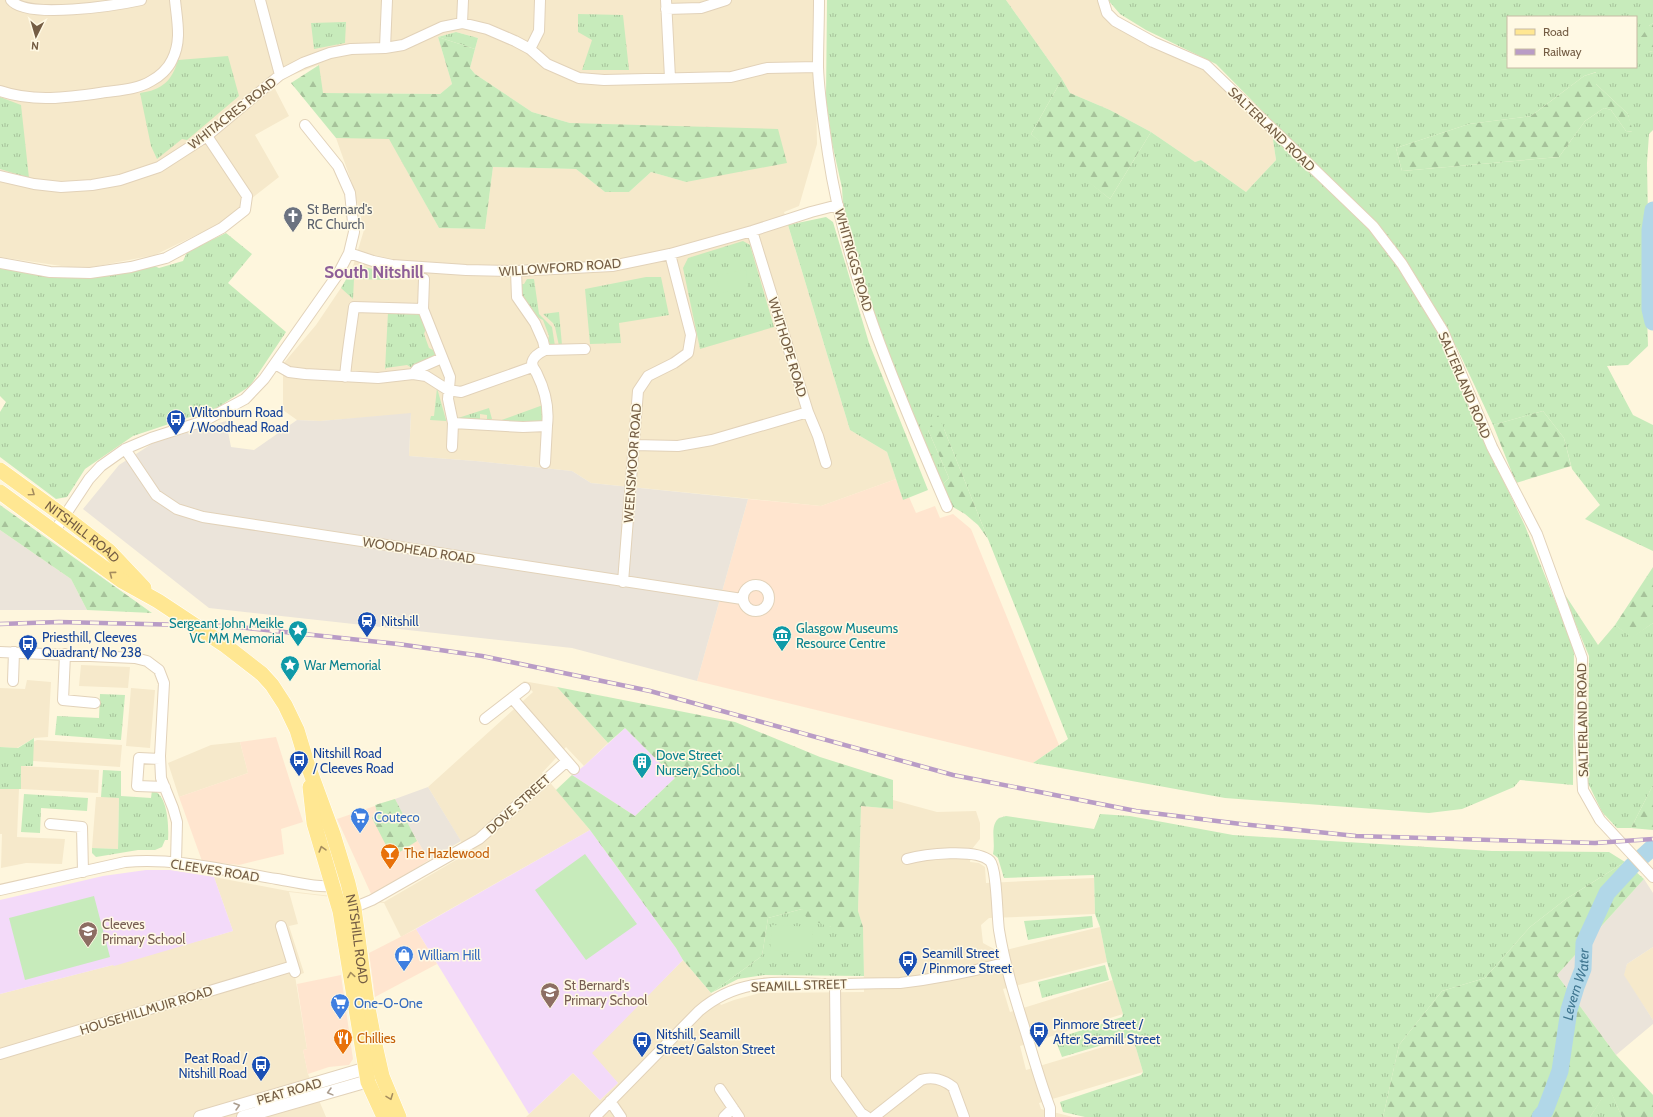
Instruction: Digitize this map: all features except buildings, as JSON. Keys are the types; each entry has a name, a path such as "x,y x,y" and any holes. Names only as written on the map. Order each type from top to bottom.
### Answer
{"main road":[{"name":"NITSHILL ROAD","path":"0,470 65,517 109,552 158,601"},
{"name":"NITSHILL ROAD","path":"0,492 122,581 158,601 226,646 262,674 286,705 297,730 307,763 328,819 348,883 347,910 374,1073 384,1117"},
{"name":"NITSHILL ROAD","path":"307,763 314,823 333,887 347,910"},
{"name":"NITSHILL ROAD","path":"374,1073 399,1117"}],"street":[{"path":"11,0 24,8 56,10 93,7 141,0"},
{"path":"0,91 19,97 55,98 135,88 150,82 165,70 172,61 176,50 179,39 175,0"},
{"name":"WHITACRES ROAD","path":"260,0 280,75"},
{"path":"385,48 387,0"},
{"path":"462,24 463,0"},
{"path":"530,49 540,31 540,0"},
{"path":"670,78 666,4 702,8 726,0"},
{"name":"WHITRIGGS ROAD","path":"819,0 818,67 828,156 838,205 850,252 882,349 947,507"},
{"name":"SALTERLAND ROAD","path":"1103,0 1107,13 1115,21 1153,42 1206,65 1372,226 1402,264 1443,332 1492,447 1537,534 1582,658 1580,733 1583,790 1600,820 1653,877"},
{"name":"WHITACRES ROAD","path":"0,176 34,184 61,187 92,185 120,180 159,167 207,136 280,75 303,63 351,49 385,48 403,45 442,27 462,24 487,29 515,41 530,49 547,64 579,78 604,80 732,77 767,68 818,67"},
{"path":"54,532 89,479 101,466 125,449 151,438 204,421 245,399 264,380 338,274 349,253 354,232 350,193 338,166 305,125"},
{"path":"0,263 50,272 90,273 131,267 166,258 222,228 245,210 247,196 207,136"},
{"name":"WILLOWFORD ROAD","path":"349,253 373,261 392,265 466,270 516,272 612,266 670,254 838,205"},
{"name":"WHITHOPE ROAD","path":"752,231 808,412 818,436 826,463"},
{"name":"WEENSMOOR ROAD","path":"623,582 638,391 648,376 674,363 688,353 691,335 670,254"},
{"path":"516,272 517,297 535,323 543,341 545,350"},
{"path":"424,280 423,309 450,377 448,399 453,424 452,446"},
{"path":"345,377 347,349 350,340 354,307 423,309"},
{"path":"545,463 548,407 537,373 532,367 532,361 534,357 545,350 585,349"},
{"path":"413,374 417,369 442,358"},
{"path":"275,364 289,372 345,377 378,378 413,374 426,376 448,390 461,392 532,367"},
{"path":"634,445 678,446 712,440 808,412"},
{"path":"453,424 547,426"},
{"name":"WOODHEAD ROAD","path":"125,449 156,495 178,509 203,517 742,599"},
{"path":"0,652 135,658 146,661 159,670 164,683 160,759 161,778 177,822 176,862"},
{"path":"13,680 14,652"},
{"path":"65,654 63,700 94,703"},
{"path":"485,720 525,688"},
{"path":"512,698 574,770"},
{"path":"160,759 139,758 137,786 165,787"},
{"name":"DOVE STREET","path":"347,910 372,900 479,839 567,761"},
{"path":"50,824 82,827 83,872"},
{"path":"907,859 920,855 952,853 978,856 989,860 992,863 995,874 998,928 1004,964 1050,1108 1050,1117"},
{"name":"CLEEVES ROAD","path":"0,890 125,862 144,860 176,862 305,884 333,887 348,883"},
{"name":"HOUSEHILLMUIR ROAD","path":"0,1054 294,970 281,926"},
{"name":"SEAMILL STREET","path":"595,1117 700,1011 720,996 731,991 757,983 900,983 932,979 1004,964"},
{"path":"835,984 836,1078 861,1113 867,1117"},
{"name":"PEAT ROAD","path":"200,1117 374,1073"},
{"name":"PEAT ROAD","path":"243,1117 374,1073"},
{"path":"874,1117 921,1080 930,1078 941,1080 953,1087 964,1117"},
{"path":"720,1089 739,1117"},
{"path":"610,1101 621,1117"},
{"path":"724,1117 733,1108"}],"shaded area":[{"path":"0,0 814,0 817,144 799,206 784,212 850,430 887,452 896,479 821,506 591,483 572,471 409,456 411,414 320,421 297,420 283,410 283,364 316,325 351,273 364,230 353,186 336,138 389,138 439,228 485,229 493,167 576,169 605,192 629,192 651,172 686,182 570,123 532,112 475,74 470,68 478,38 456,32 438,37 452,84 440,94 322,93 318,65 272,83 289,116 255,135 279,177 219,224 155,255 82,269 0,257"},
{"path":"1006,0 1100,0 1103,15 1205,70 1272,133 1276,160 1246,192 1201,160 1195,162 1151,132 1110,110 1070,93 1062,79"},
{"path":"411,413 409,456 572,471 591,483 748,499 697,681 572,648 209,608 83,509 119,465 153,443 226,421 231,447 254,450 297,420 320,421"},
{"path":"896,479 903,499 909,497 916,513 935,506 940,518 953,514 971,529 1059,745 1033,763 697,681 748,499 821,506"},
{"path":"0,530 71,579 87,610 0,610"},
{"path":"81,665 130,667 128,688 79,686"},
{"path":"27,680 51,682 48,737 34,738 17,748 0,747 0,688 25,689"},
{"path":"523,681 557,687 608,743 584,766 566,747 542,773 590,830 401,937 384,903 289,892 298,924 289,926 304,973 295,976 307,1049 303,1050 308,1074 326,1117 0,1117 0,994 113,965 233,931 214,877 288,891 384,902 468,853 428,787 533,692"},
{"path":"131,688 155,690 150,748 126,746"},
{"path":"625,728 675,778 635,816 572,775 584,766"},
{"path":"276,737 303,822 281,829 284,854 239,865 202,861 179,797 248,773 240,742"},
{"path":"37,740 122,745 120,767 33,761 33,742"},
{"path":"240,742 248,773 179,797 168,763 211,745"},
{"path":"21,766 99,770 98,793 21,789"},
{"path":"428,787 461,841 429,860 408,825 395,799"},
{"path":"0,789 19,789 17,837 65,839 62,864 26,863 1,868 2,834 0,834"},
{"path":"96,797 119,797 118,849 92,848"},
{"path":"395,799 408,825 429,860 372,896 337,819"},
{"path":"893,800 937,812 976,811 980,823 980,839 972,849 970,862 979,863 985,867 986,883 1094,878 1095,914 989,918 981,925 983,943 994,949 994,953 1100,927 1107,962 1003,989 1010,1012 1113,980 1123,1014 1020,1046 1026,1070 1133,1038 1143,1072 1039,1103 1041,1109 1073,1117 526,1117 573,1073 600,1100 618,1083 591,1053 683,960 721,1005 760,993 864,992 863,927 858,911 861,806 892,809"},
{"name":"St Bernard's Primary School","path":"590,830 676,948 683,960 592,1053 618,1083 600,1100 573,1073 529,1114 416,929"},
{"name":"Cleeves Primary School","path":"146,870 170,870 214,877 233,931 114,966 113,965 0,994 0,900 103,876"},
{"path":"1644,879 1653,893 1653,947 1627,964 1624,975 1653,1020 1653,1024 1616,1055 1557,975"},
{"path":"416,929 437,964 375,997 369,953"},
{"path":"1653,947 1653,1020 1623,975 1627,964"},
{"path":"341,975 353,1059 349,1065 329,1067 308,1074 303,1050 307,1049 297,984"}],"green space":[{"path":"827,0 1006,0 1062,79 1031,134 1110,199 1151,132 1195,162 1201,160 1246,192 1276,160 1272,133 1380,239 1431,316 1477,425 1525,526 1574,648 1573,785 1520,780 1514,787 1462,809 1429,813 1225,798 1033,763 1068,739 944,429 928,430 949,478 942,485 895,371 852,248 843,205 842,188 832,143 826,99"},
{"path":"1108,0 1653,0 1653,23 1649,26 1649,51 1653,52 1653,130 1649,134 1647,163 1648,217 1645,253 1648,346 1628,365 1607,366 1633,415 1653,425 1653,551 1585,519 1600,505 1572,469 1564,438 1543,411 1493,425 1458,350 1378,228 1216,64 1146,30 1120,14","holes":["1596,72 1596,84 1628,114 1632,132 1626,131 1611,110 1604,108 1585,121 1559,157 1402,171 1396,148 1469,124 1531,116 1584,76"]},
{"path":"578,14 623,15 629,70 582,70 592,40 578,32"},
{"path":"346,22 345,43 314,49 311,23"},
{"path":"1653,23 1653,52 1649,51 1641,37"},
{"path":"456,32 478,38 475,49 438,37"},
{"path":"438,37 475,49 470,68 475,74 532,112 570,123 778,129 787,163 686,182 651,172 629,192 605,192 576,169 493,167 485,229 439,228 389,139 336,138 291,83 319,65 323,93 440,94 452,84"},
{"path":"228,56 239,96 187,140 182,139 157,159 151,146 140,93 154,90 165,83 173,74 178,60"},
{"path":"1597,72 1596,84 1628,114 1633,132 1626,131 1611,110 1604,108 1585,121 1559,157 1402,171 1396,148 1469,124 1531,116 1584,76"},
{"path":"1062,79 1070,93 1110,110 1151,132 1110,199 1058,158 1031,134"},
{"path":"0,97 21,105 29,178 0,169"},
{"path":"826,217 833,222 869,343 928,490 903,500 887,452 850,430 788,225"},
{"path":"226,233 252,254 228,283 286,332 250,386 217,408 133,436 85,469 67,497 56,499 0,457 0,412 6,402 0,396 0,267 25,273 46,275 152,265 159,268 183,261 187,252"},
{"path":"743,241 750,245 774,327 700,349 683,268 688,258"},
{"path":"358,267 390,273 389,280 354,279 353,299 341,288 351,271"},
{"path":"746,270 748,289 719,293 717,275"},
{"path":"646,277 661,277 669,315 619,323 621,343 590,344 585,289"},
{"path":"527,279 534,279 539,314 552,327 555,346 550,344 548,340 549,336 543,320 530,310 524,300 521,284 524,284"},
{"path":"388,312 421,313 426,328 424,334 429,348 435,351 437,358 412,368 407,365 386,368 385,370"},
{"path":"559,312 562,345 559,346 553,323 543,314"},
{"path":"437,388 446,421 430,420 431,416 434,416"},
{"path":"543,405 543,421 526,421 524,424 496,422"},
{"path":"489,408 492,419 487,421 487,415 480,414 480,421 459,420 458,418"},
{"path":"1543,411 1564,438 1571,466 1516,483 1493,425"},
{"path":"938,415 988,539 978,525 965,514 953,507 942,485 949,478 928,430"},
{"path":"0,505 152,613 87,610 71,579 0,530"},
{"path":"1653,567 1653,623 1632,638 1615,625"},
{"path":"1560,587 1598,645 1615,625 1632,637 1653,623 1653,785 1631,828 1617,828 1602,812 1588,783 1589,656"},
{"path":"557,687 735,722 820,757 893,780 893,809 861,806 858,911 863,927 831,927 807,919 802,909 768,918 762,956 711,993 683,960 676,948 590,830 556,790 572,775 635,816 675,778 625,728 608,743"},
{"path":"100,694 125,695 121,740 55,735 57,716 99,718"},
{"path":"34,738 33,766 21,766 21,789 0,789 0,747 18,748"},
{"path":"103,770 121,771 121,796 151,798 152,790 161,798 168,819 168,840 165,840 162,847 155,850 138,850 96,857 92,853 92,848 118,849 119,798 101,797"},
{"path":"1653,785 1653,830 1631,828"},
{"path":"24,794 88,798 87,811 41,808 40,833 21,832"},
{"path":"395,799 417,841 392,857 372,818 377,812 375,805"},
{"path":"1100,814 1130,816 1233,835 1492,851 1609,852 1625,862 1566,899 1530,927 1485,978 1442,991 1399,1045 1383,1117 1085,1117 1063,1112 1060,1102 1141,1075 1143,1072 1133,1038 1129,1037 1062,1057 1055,1039 1122,1017 1123,1014 1107,962 1100,927 1095,914 1094,875 1004,878 998,858 993,854 993,830 996,821 999,818 1006,816 1094,829"},
{"path":"585,854 637,924 586,960 535,890"},
{"path":"1625,862 1644,879 1557,975 1616,1055 1653,1095 1653,1117 1622,1117 1609,1088 1590,1117 1383,1117 1399,1045 1442,991 1485,978 1530,927 1566,899"},
{"path":"94,896 110,957 25,980 9,918"},
{"path":"802,909 831,927 863,927 864,976 764,975 738,979 711,993 762,956 768,918"},
{"path":"1092,916 1093,927 1028,940 1024,921"},
{"path":"772,925 813,927 812,953 770,950"},
{"path":"1105,965 1109,980 1042,998 1038,982"},
{"path":"1609,1087 1622,1117 1590,1117"}],"waterway":[{"name":"Levern Water","path":"1653,210 1650,230 1650,309 1653,322"},
{"name":"Levern Water","path":"1540,1117 1545,1111 1560,1071 1569,1010 1583,969 1584,943 1607,893 1632,866 1653,847"}],"railway":[{"path":"0,624 59,622 229,626 398,644 482,656 650,691 953,775 1136,811 1356,836 1595,843 1653,839"}],"place":[{"name":"St Bernard's RC Church","path":"293,233"},
{"name":"Wiltonburn Road / Woodhead Road","path":"176,436"},
{"name":"Nitshill","path":"367,638"},
{"name":"Sergeant John Meikle VC MM Memorial","path":"298,647"},
{"name":"Glasgow Museums Resource Centre","path":"782,652"},
{"name":"Priesthill, Cleeves Quadrant/ No 238","path":"28,661"},
{"name":"War Memorial","path":"290,682"},
{"name":"Nitshill Road / Cleeves Road","path":"299,777"},
{"name":"Dove Street Nursery School","path":"642,779"},
{"name":"Couteco","path":"360,834"},
{"name":"The Hazlewood","path":"390,870"},
{"name":"Cleeves Primary School","path":"88,948"},
{"name":"William Hill","path":"404,972"},
{"name":"Seamill Street / Pinmore Street","path":"908,977"},
{"name":"St Bernard's Primary School","path":"550,1009"},
{"name":"One-O-One","path":"340,1020"},
{"name":"Pinmore Street / After Seamill Street","path":"1039,1048"},
{"name":"Chillies","path":"343,1055"},
{"name":"Nitshill, Seamill Street/ Galston Street","path":"642,1058"},
{"name":"Peat Road / Nitshill Road","path":"261,1082"}],"district":[{"name":"South Nitshill","path":"374,272"}]}
